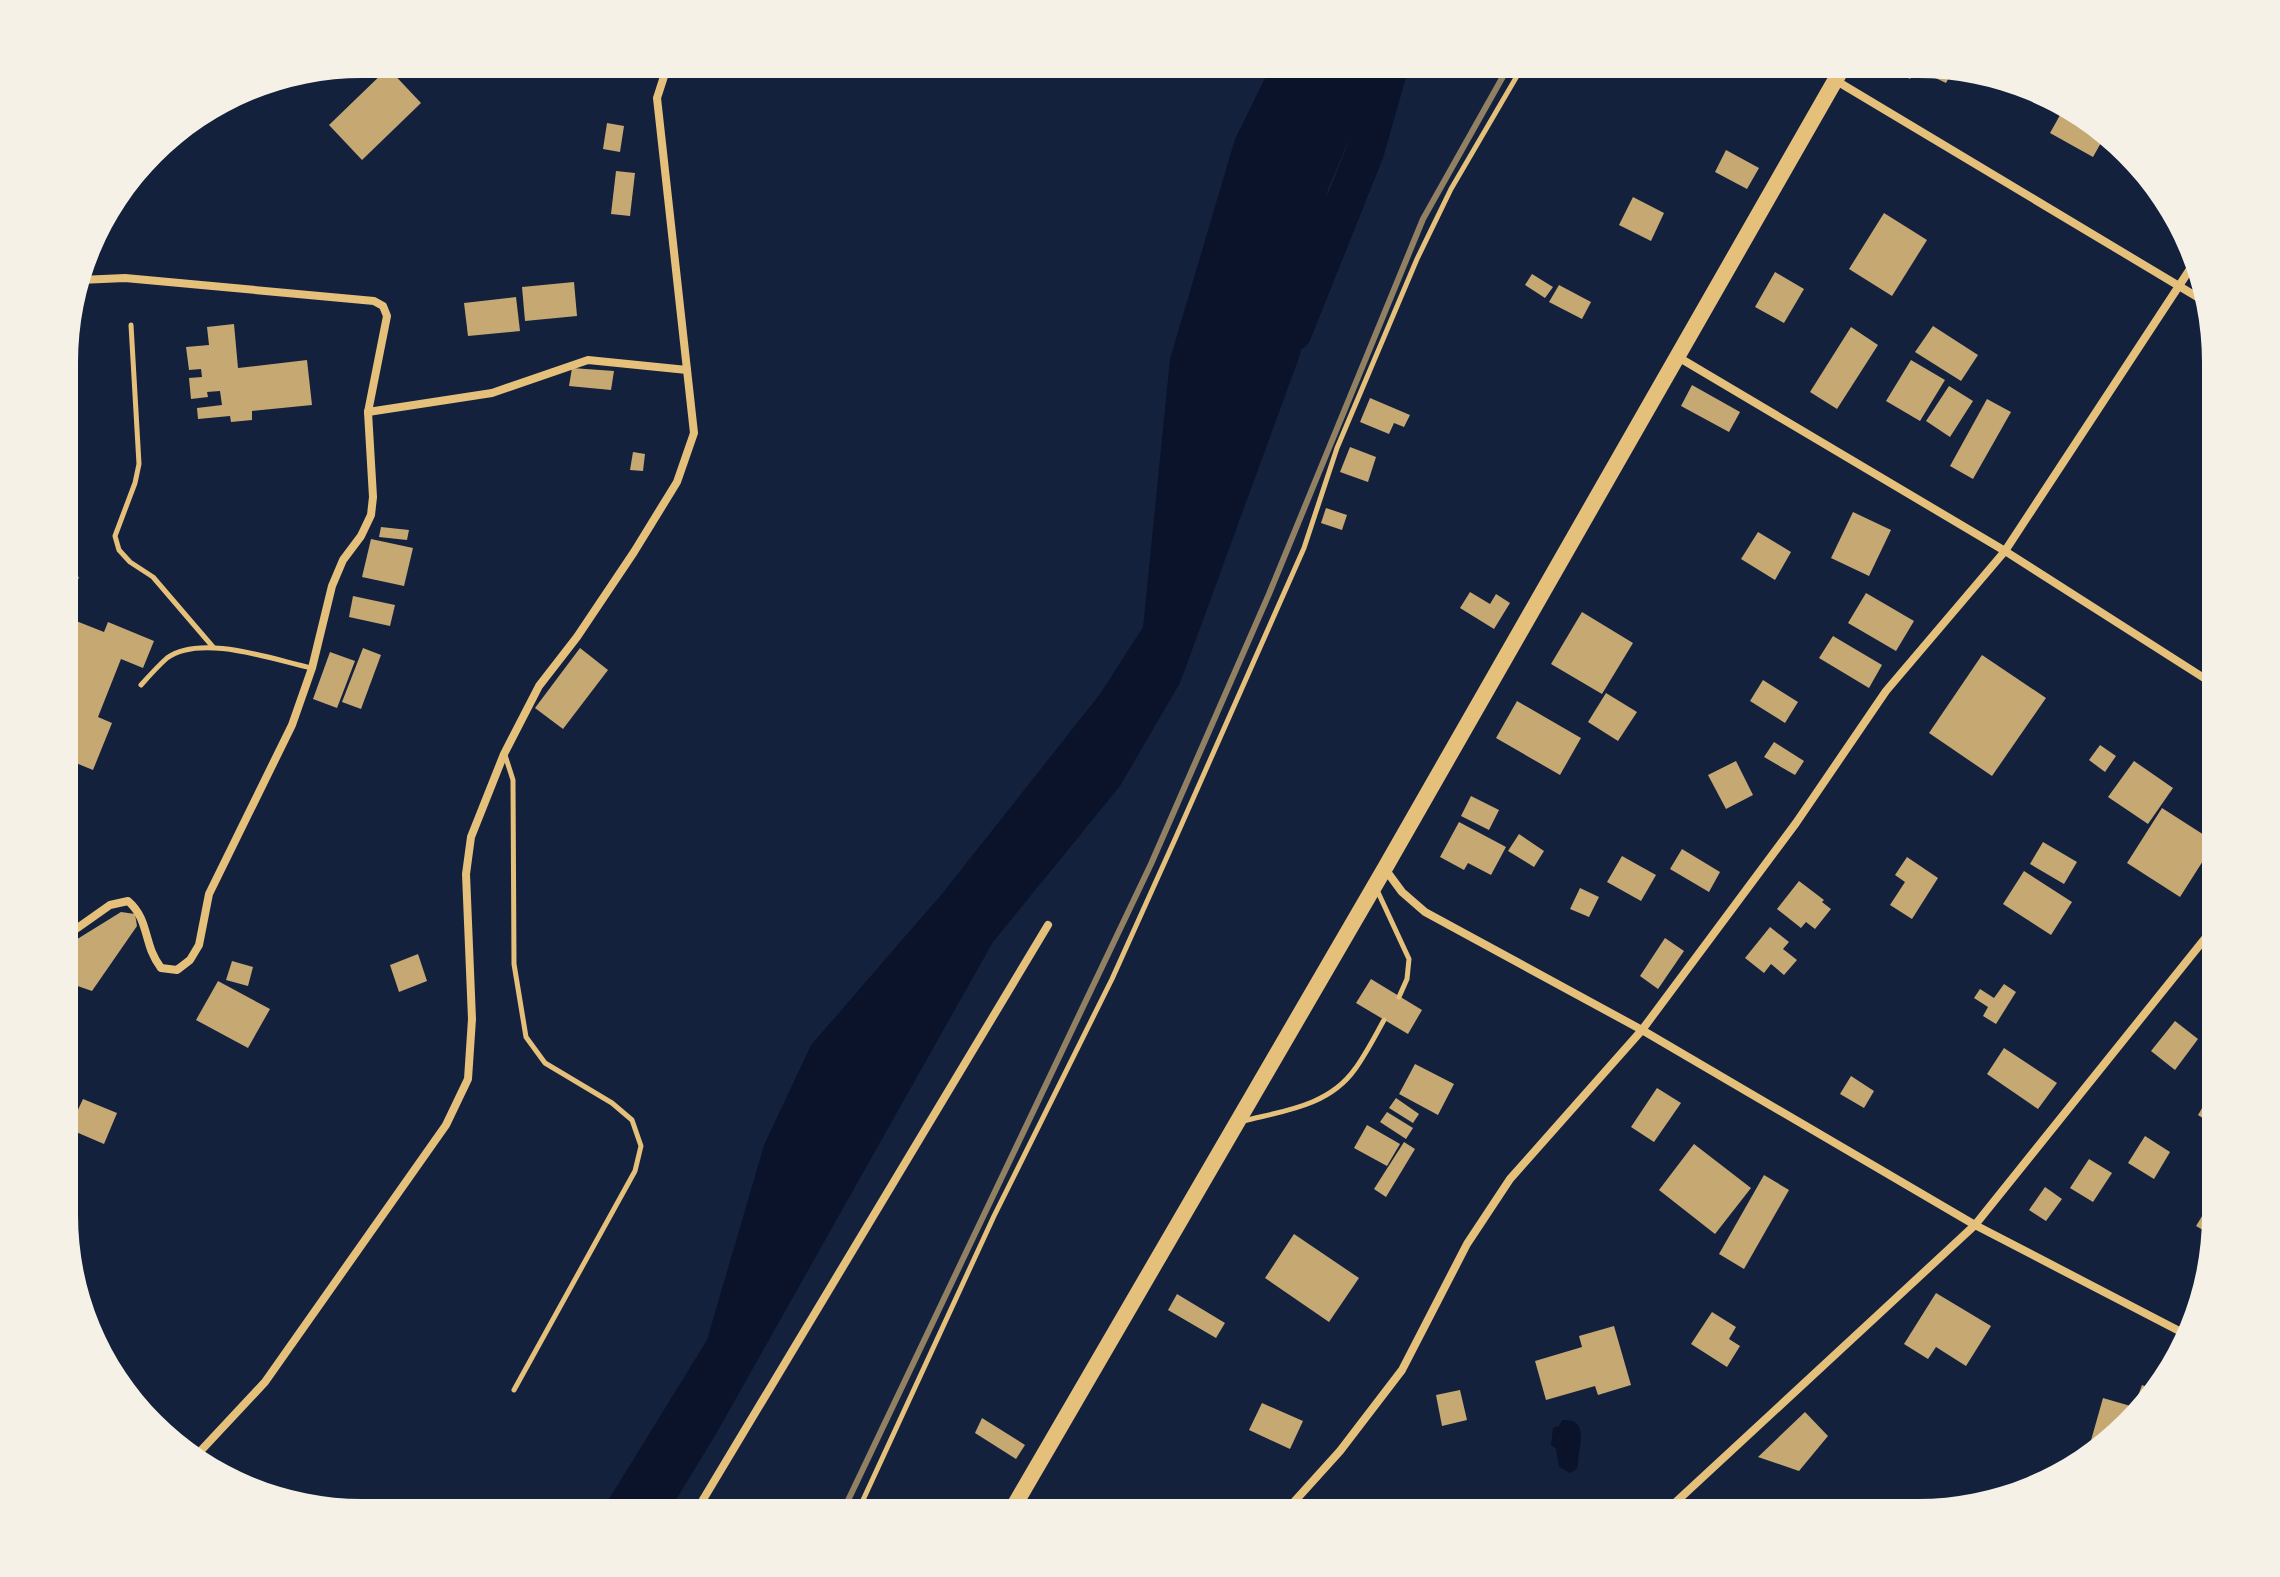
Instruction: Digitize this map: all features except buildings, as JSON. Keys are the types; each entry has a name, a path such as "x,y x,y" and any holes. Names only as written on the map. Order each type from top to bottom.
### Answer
{"highway":[{"path":"1018,1499 1385,868 1835,80"}],"street":[{"path":"202,1449 265,1382 446,1125 468,1079 472,1019 466,874 471,837 504,754 539,686 577,637 677,482 694,433 657,98 663,78"},
{"path":"1835,80 2194,295"},
{"path":"1297,1499 1340,1451 1402,1370 1467,1244 1510,1179 1642,1030 1796,823 1886,691 2005,551 2188,273"},
{"path":"79,927 110,905 128,901 141,912 151,955 161,968 177,970 190,960 199,945 209,894 292,725 312,668 332,586 343,560 361,536 371,515 373,497 368,412 387,316 383,306 374,301 125,278 91,280"},
{"path":"1677,356 2005,551 2201,676"},
{"path":"368,412 492,393 588,360 687,370"},
{"path":"1385,868 1402,892 1425,912 1642,1030 1975,1225 2177,1330"},
{"path":"703,1499 1048,925"},
{"path":"1679,1499 1975,1225 2202,943"}],"lane":[{"path":"863,1499 994,1216 1112,979 1176,837 1304,548 1337,448 1417,259 1451,189 1516,78"},
{"path":"131,325 139,464 115,536 119,550 130,562 153,577 213,647"},
{"path":"141,685 169,657 188,649 213,647 312,668"},
{"path":"504,754 513,780 514,964 526,1037 545,1063 612,1103 632,1120 641,1146 635,1171 514,1390"},
{"path":"1375,885 1409,959 1407,979 1399,997"},
{"path":"1238,1122 1312,1103 1335,1091 1354,1071 1384,1020"}],"water":[{"path":"1265,78 1394,78 1353,130 1328,189 1300,355 1180,683 1120,786 993,942 677,1499 609,1499 707,1340 764,1145 811,1045 941,895 1100,694 1143,627 1170,359 1235,139"},
{"path":"1562,1420 1574,1422 1581,1432 1577,1469 1570,1473 1559,1467 1556,1449 1551,1445 1553,1428 1559,1426"}],"waterway":[{"path":"1293,332 1365,152 1386,78"}],"railway":[{"path":"849,1499 1151,864 1269,594 1423,219 1502,78"}]}
